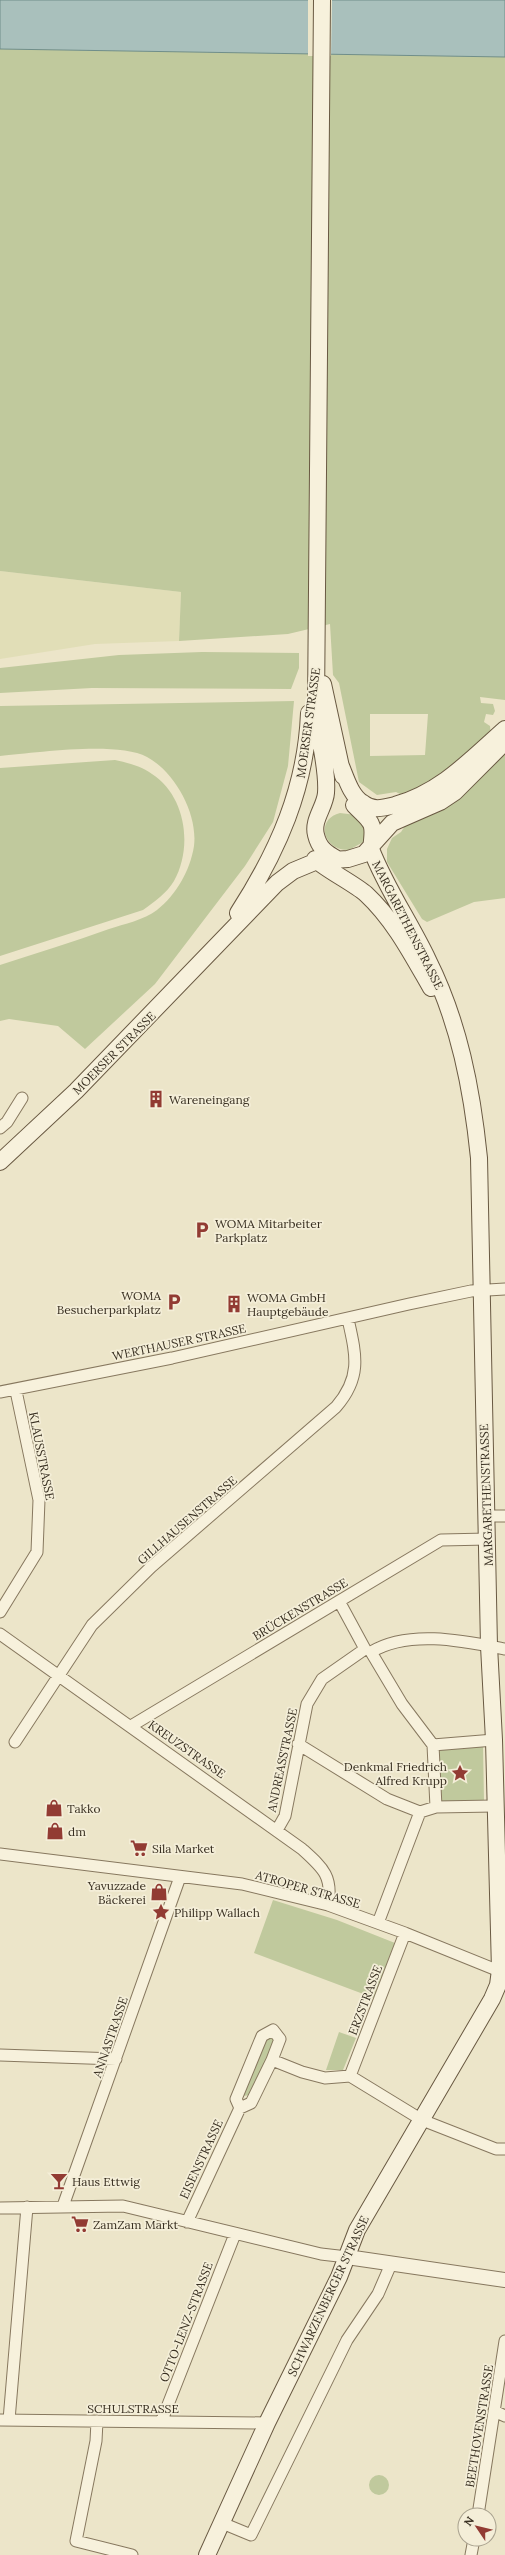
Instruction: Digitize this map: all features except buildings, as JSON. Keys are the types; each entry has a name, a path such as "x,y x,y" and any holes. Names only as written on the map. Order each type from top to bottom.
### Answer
{"main road":[{"path":"322,0 316,719 326,794 315,833 318,845 325,852 337,859"},
{"path":"317,656 346,793 354,806 372,822 373,833 371,849"},
{"name":"MOERSER STRASSE","path":"223,938 272,856 290,814 300,783 308,728 310,688 317,656"},
{"path":"341,766 355,795 362,803 381,809 422,795 441,785 466,766 505,729"},
{"path":"371,849 392,823 440,802 455,792 505,742"},
{"path":"317,861 306,840 306,820 325,778"},
{"name":"MOERSER STRASSE","path":"0,1162 76,1092 277,883 293,871 317,861 358,857 371,849"},
{"name":"MARGARETHENSTRASSE","path":"371,849 379,869 428,960 443,994 462,1050 473,1100 479,1158 481,1290 488,1516 489,1646 494,1740 500,1774 494,1806 503,1972"},
{"name":"MARGARETHENSTRASSE","path":"317,861 354,884 384,914 399,933 452,1024"},
{"name":"SCHWARZENBERGER STRASSE","path":"207,2555 267,2423 348,2257 356,2230 492,1999 503,1972"}],"street":[{"path":"0,1128 7,1122 22,1098"},
{"name":"WERTHAUSER STRASSE","path":"0,1392 16,1391 348,1319 409,1304 481,1290 505,1289"},
{"name":"GILLHAUSENSTRASSE","path":"15,1742 58,1674 92,1625 151,1567 220,1510 336,1407 347,1394 354,1380 356,1353 348,1319"},
{"name":"KLAUSSTRASSE","path":"0,1612 37,1552 39,1500 16,1391"},
{"path":"488,1516 505,1516"},
{"name":"BRÜCKENSTRASSE","path":"131,1726 441,1540 488,1538"},
{"path":"339,1601 402,1704 433,1745 436,1807"},
{"name":"KREUZSTRASSE","path":"0,1634 277,1830 315,1861 327,1875 331,1888 328,1905"},
{"name":"ANDREASSTRASSE","path":"277,1830 284,1816 307,1704 322,1679 368,1650 393,1642 408,1640 449,1640 505,1649"},
{"path":"433,1745 494,1740"},
{"path":"298,1744 387,1799 420,1812 436,1807 494,1806"},
{"path":"378,1923 420,1812"},
{"name":"ATROPER STRASSE","path":"0,1854 242,1884 328,1905 405,1932 503,1972"},
{"name":"ANNASTRASSE","path":"63,2206 180,1877"},
{"name":"ERZSTRASSE","path":"350,2076 405,1932"},
{"name":"EISENSTRASSE","path":"187,2222 240,2108 251,2103 272,2060 280,2039 273,2030 262,2036 251,2059 236,2099 240,2108"},
{"path":"0,2055 116,2059"},
{"path":"272,2060 302,2072 325,2078 350,2076 422,2120 482,2144 505,2149"},
{"path":"0,2208 123,2206 235,2234 348,2257 505,2280"},
{"path":"5,2420 27,2207"},
{"name":"OTTO-LENZ-STRASSE","path":"162,2420 235,2234"},
{"path":"222,2523 251,2535 347,2340 378,2294 391,2264"},
{"name":"BEETHOVENSTRASSE","path":"479,2507 505,2341"},
{"path":"494,2411 505,2416"},
{"name":"SCHULSTRASSE","path":"5,2420 162,2420 267,2423"},
{"path":"98,2421 96,2441 76,2541 132,2555"}],"shaded area":[{"path":"0,571 181,592 179,641 95,644 0,659"}],"green space":[{"path":"0,39 505,49 505,700 480,697 481,703 493,704 495,711 493,715 486,714 484,722 490,726 491,736 408,798 396,792 377,795 359,782 339,683 333,675 330,624 288,634 179,641 181,592 0,571","holes":["370,714 428,714 425,755 370,756"]},
{"path":"202,652 299,653 299,668 291,689 92,688 0,693 0,668 119,655"},
{"path":"294,701 288,766 273,822 245,866 155,984 85,1049 58,1026 9,1019 0,1021 0,965 134,921 157,910 176,890 186,873 194,846 194,834 188,808 175,783 167,773 147,757 134,752 97,749 75,749 0,756 0,706"},
{"path":"505,746 505,898 474,902 427,922 422,919 387,862 387,849 392,838 401,832 409,820"},
{"path":"115,760 134,765 152,774 172,795 179,809 183,823 183,853 180,868 174,881 164,893 143,910 0,956 0,768"},
{"path":"340,813 356,815 367,824 365,841 349,850 340,849 333,846 328,841 325,834 327,822 332,817"},
{"path":"483,1745 484,1801 440,1801 437,1749"},
{"path":"273,1900 337,1920 395,1943 374,1998 254,1953"},
{"path":"339,2032 356,2038 343,2070 326,2070"},
{"path":"270,2035 274,2039 274,2042 250,2095 243,2096 263,2040"},
{"path":"375,2475 383,2475 389,2481 389,2489 383,2495 375,2495 369,2489 369,2481"}],"water":[{"path":"0,0 505,0 505,57 0,49"}],"pier":[{"path":"308,0 332,0 331,56 308,56"}],"place":[{"name":"Wareneingang","path":"156,1099"},
{"name":"WOMA Mitarbeiter Parkplatz","path":"202,1230"},
{"name":"WOMA Besucherparkplatz","path":"174,1302"},
{"name":"WOMA GmbH Hauptgebäude","path":"234,1304"},
{"name":"Denkmal Friedrich Alfred Krupp","path":"460,1773"},
{"name":"Takko","path":"54,1808"},
{"name":"dm","path":"55,1831"},
{"name":"Sila Market","path":"139,1848"},
{"name":"Yavuzzade Bäckerei","path":"159,1892"},
{"name":"Philipp Wallach","path":"161,1912"},
{"name":"Haus Ettwig","path":"59,2181"},
{"name":"ZamZam Markt","path":"80,2224"}]}
